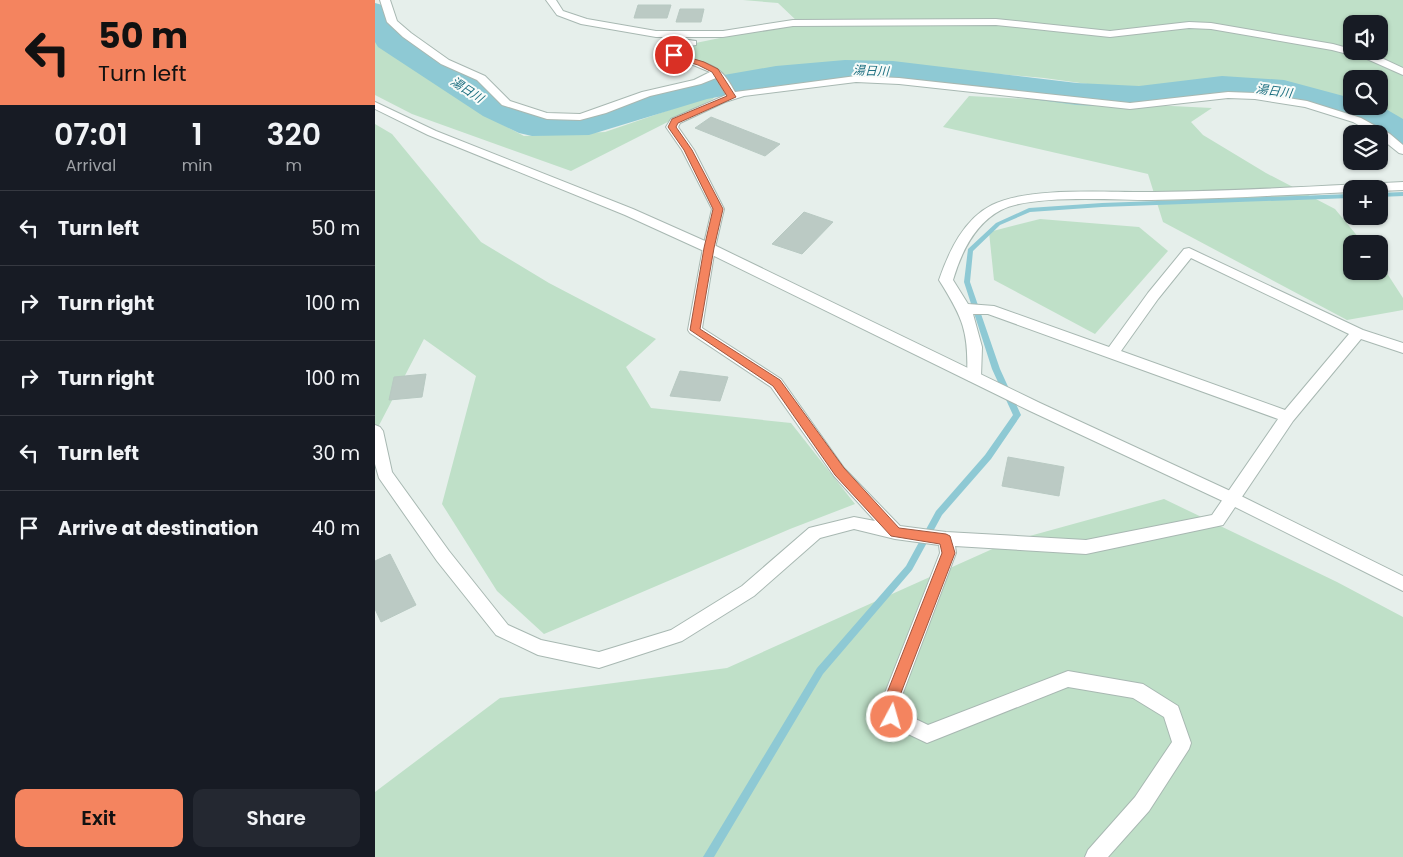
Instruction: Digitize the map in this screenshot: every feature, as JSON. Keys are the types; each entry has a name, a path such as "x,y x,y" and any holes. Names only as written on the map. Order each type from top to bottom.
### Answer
{"street":[{"path":"385,0 391,22 407,35 445,62 481,78 506,103 537,114 580,117 602,111 646,94 697,82 717,73"},
{"path":"551,0 560,14 585,22 656,34 723,34 793,23 996,22 1110,34 1189,25 1211,26 1333,46 1371,57 1403,72"},
{"path":"723,34 719,40 673,44 668,47 674,55 701,63 717,73 732,97"},
{"path":"895,532 839,472 776,383 695,330 709,248 718,209 688,150 672,127 675,121 743,93 856,79 899,81 1131,106 1228,96 1255,96 1307,104 1357,120 1386,136 1403,150"},
{"path":"375,105 432,133 629,212 709,248 974,377 1233,499 1403,584"},
{"path":"974,377 975,347 964,309 946,280 952,258 971,228 997,207 1030,199 1209,195 1403,186"},
{"path":"1112,354 1153,296 1189,252 1358,333 1403,348"},
{"path":"964,309 989,309 1288,417"},
{"path":"375,431 385,474 443,556 502,630 538,647 599,660 675,636 748,590 815,533 854,523 895,532 946,539 1086,547 1217,520 1288,417 1358,333"},
{"path":"946,539 948,553 892,698 892,717 927,734 1068,679 1137,690 1171,712 1182,743 1142,804 1095,857"}],"green space":[{"path":"743,0 1403,0 1403,127 1384,115 1388,115 1388,70 1343,70 1343,100 1250,80 1124,89 1044,78 955,70 732,81 676,47 798,22 778,3"},
{"path":"375,30 386,46 433,80 479,112 524,136 605,132 716,94 713,99 571,171 412,114 375,95"},
{"path":"969,96 1212,108 1191,122 1203,135 1266,173 1335,209 1343,219 1343,225 1348,225 1357,235 1343,235 1343,280 1388,280 1388,275 1403,298 1403,310 1347,320 1163,222 1148,174 943,127"},
{"path":"375,124 392,134 481,242 549,283 656,339 626,367 651,408 791,423 855,504 790,529 544,634 497,591 442,504 476,376 424,339 375,433"},
{"path":"1040,219 1139,227 1168,251 1095,334 994,280 989,232"},
{"path":"1164,499 1337,582 1403,617 1403,857 375,857 375,792 500,698 727,668 1008,542"}],"building":[{"path":"638,5 671,5 667,18 634,18"},
{"path":"680,9 704,9 701,22 676,22"},
{"path":"711,117 780,144 765,156 695,128"},
{"path":"804,212 833,222 802,254 772,244"},
{"path":"680,371 728,377 720,401 670,396"},
{"path":"426,374 422,397 389,400 394,377"},
{"path":"1008,457 1064,467 1059,496 1002,486"},
{"path":"390,554 416,605 381,622 375,609 375,561"}],"waterway":[{"name":"湯日川","path":"375,13 390,40 496,108 532,125 589,124 701,90 776,76 845,70 893,71 1077,94 1139,97 1222,86 1284,91 1365,112 1403,134"},
{"path":"1388,195 1403,194"},
{"path":"708,857 820,671 909,568 939,513 988,457 1017,415 996,369 967,282 970,250 998,224 1029,210 1102,205 1343,196"}],"route":[{"path":"674,55 701,63 715,70 732,97 721,100 675,121 672,127 688,150 718,209 709,248 695,330 776,383 839,472 895,532 946,539 948,553 892,698 892,717"}]}
